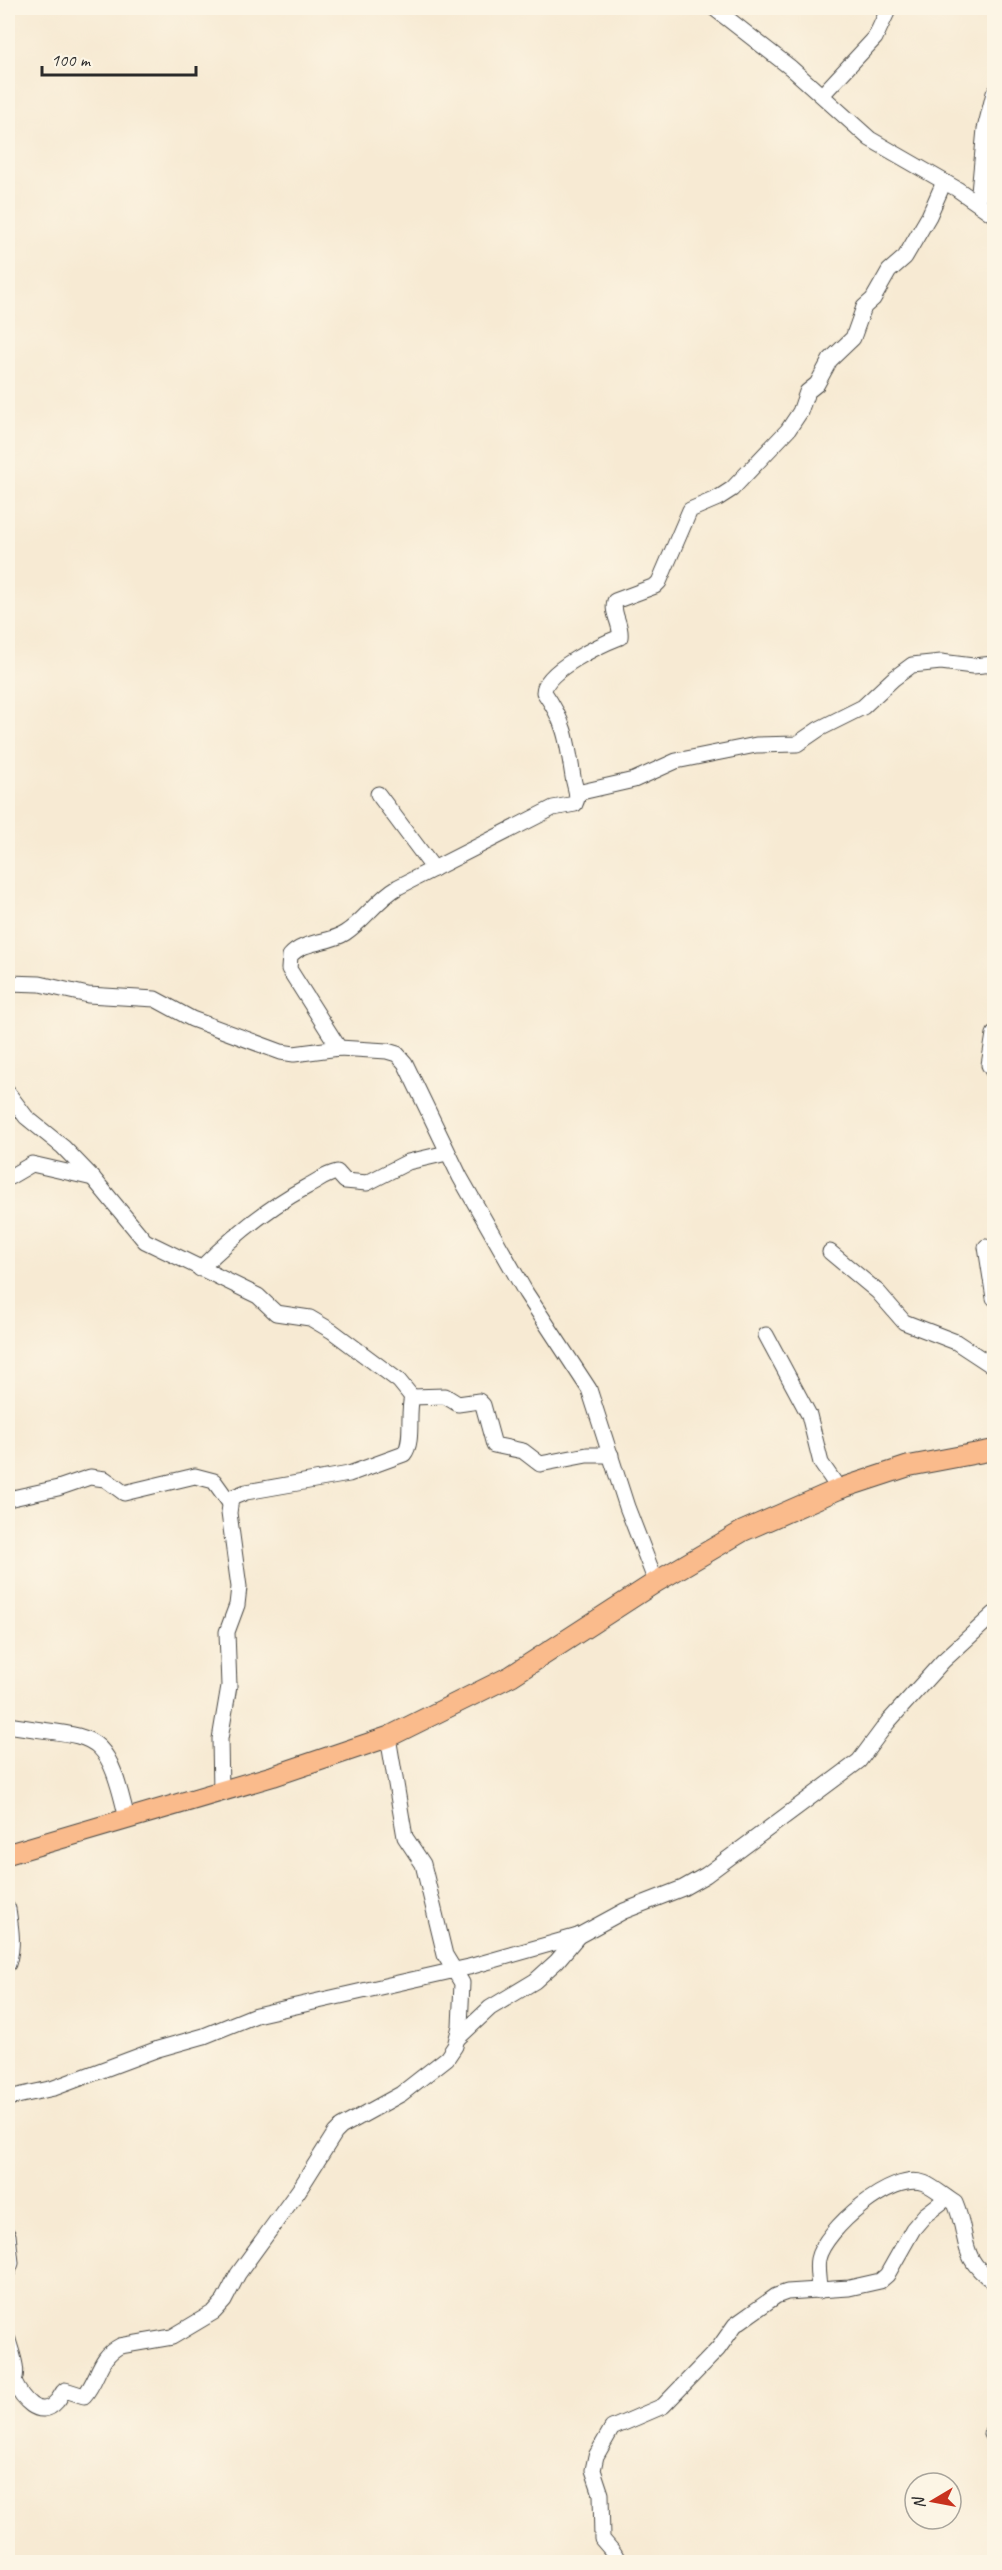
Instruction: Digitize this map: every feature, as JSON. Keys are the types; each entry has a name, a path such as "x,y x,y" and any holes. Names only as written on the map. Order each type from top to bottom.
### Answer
{"main road":[{"path":"8,1854 221,1791 388,1737 511,1676 656,1582 743,1532 839,1489 909,1466 994,1450"}],"street":[{"path":"714,8 822,95 879,145 944,182 994,215"},
{"path":"822,95 875,38 889,8"},
{"path":"978,203 985,129 994,93"},
{"path":"339,1048 289,969 290,956 302,947 345,933 386,894 553,808 575,804 577,793 570,748 560,718 544,692 547,682 572,662 620,637 619,622 613,607 615,601 655,586 662,577 673,543 690,510 725,495 788,430 800,412 804,396 817,384 831,360 853,338 864,308 873,299 889,271 905,257 929,216 944,182"},
{"path":"577,793 634,780 676,761 756,745 797,744 819,729 863,707 912,665 941,662 973,666 994,664"},
{"path":"378,794 434,869"},
{"path":"8,983 40,984 88,995 154,999 192,1019 288,1054 339,1048 387,1051 403,1060 447,1153 526,1293 589,1389 627,1507 656,1582"},
{"path":"994,1034 989,1065 994,1073"},
{"path":"8,1093 26,1117 63,1147 93,1178 145,1241 258,1296 276,1313 310,1318 332,1331 399,1381 412,1397"},
{"path":"200,1269 232,1238 269,1209 321,1175 337,1172 345,1181 367,1183 408,1162 447,1153"},
{"path":"8,1178 32,1164 93,1178"},
{"path":"986,1247 994,1298"},
{"path":"830,1252 878,1292 904,1322 956,1342 994,1367"},
{"path":"766,1335 809,1414 821,1463 839,1489"},
{"path":"412,1397 445,1396 458,1404 479,1401 483,1405 494,1445 523,1451 540,1464 587,1455 611,1455"},
{"path":"229,1502 236,1494 349,1474 404,1454 409,1446 408,1415 412,1397"},
{"path":"8,1499 58,1488 90,1477 105,1479 124,1493 195,1476 214,1481 229,1502 239,1587 237,1605 227,1632 229,1686 220,1739 221,1791"},
{"path":"8,2098 54,2088 158,2049 204,2036 256,2015 453,1970 578,1936 624,1911 683,1888 706,1875 859,1761 888,1722 943,1661 994,1614"},
{"path":"8,1725 83,1735 98,1744 107,1756 117,1777 127,1819"},
{"path":"388,1737 405,1837 423,1864 443,1947 453,1970 462,1983 458,2037"},
{"path":"8,1909 13,1935 8,1964"},
{"path":"8,2340 16,2373 10,2385 22,2399 38,2408 49,2407 56,2403 65,2390 84,2396 102,2361 113,2349 172,2337 214,2312 224,2301 238,2274 299,2190 335,2133 341,2127 383,2106 447,2058 458,2037 490,2008 535,1981 557,1961 578,1936"},
{"path":"819,2291 817,2259 822,2248 864,2200 912,2181 923,2182 954,2203 969,2258 979,2272 994,2282"},
{"path":"619,2562 602,2539 601,2494 593,2470 605,2438 612,2428 663,2406 718,2349 735,2325 776,2296 787,2292 849,2288 880,2281 887,2275 913,2229 925,2215 947,2198"},
{"path":"8,2235 11,2263 8,2271"}]}
